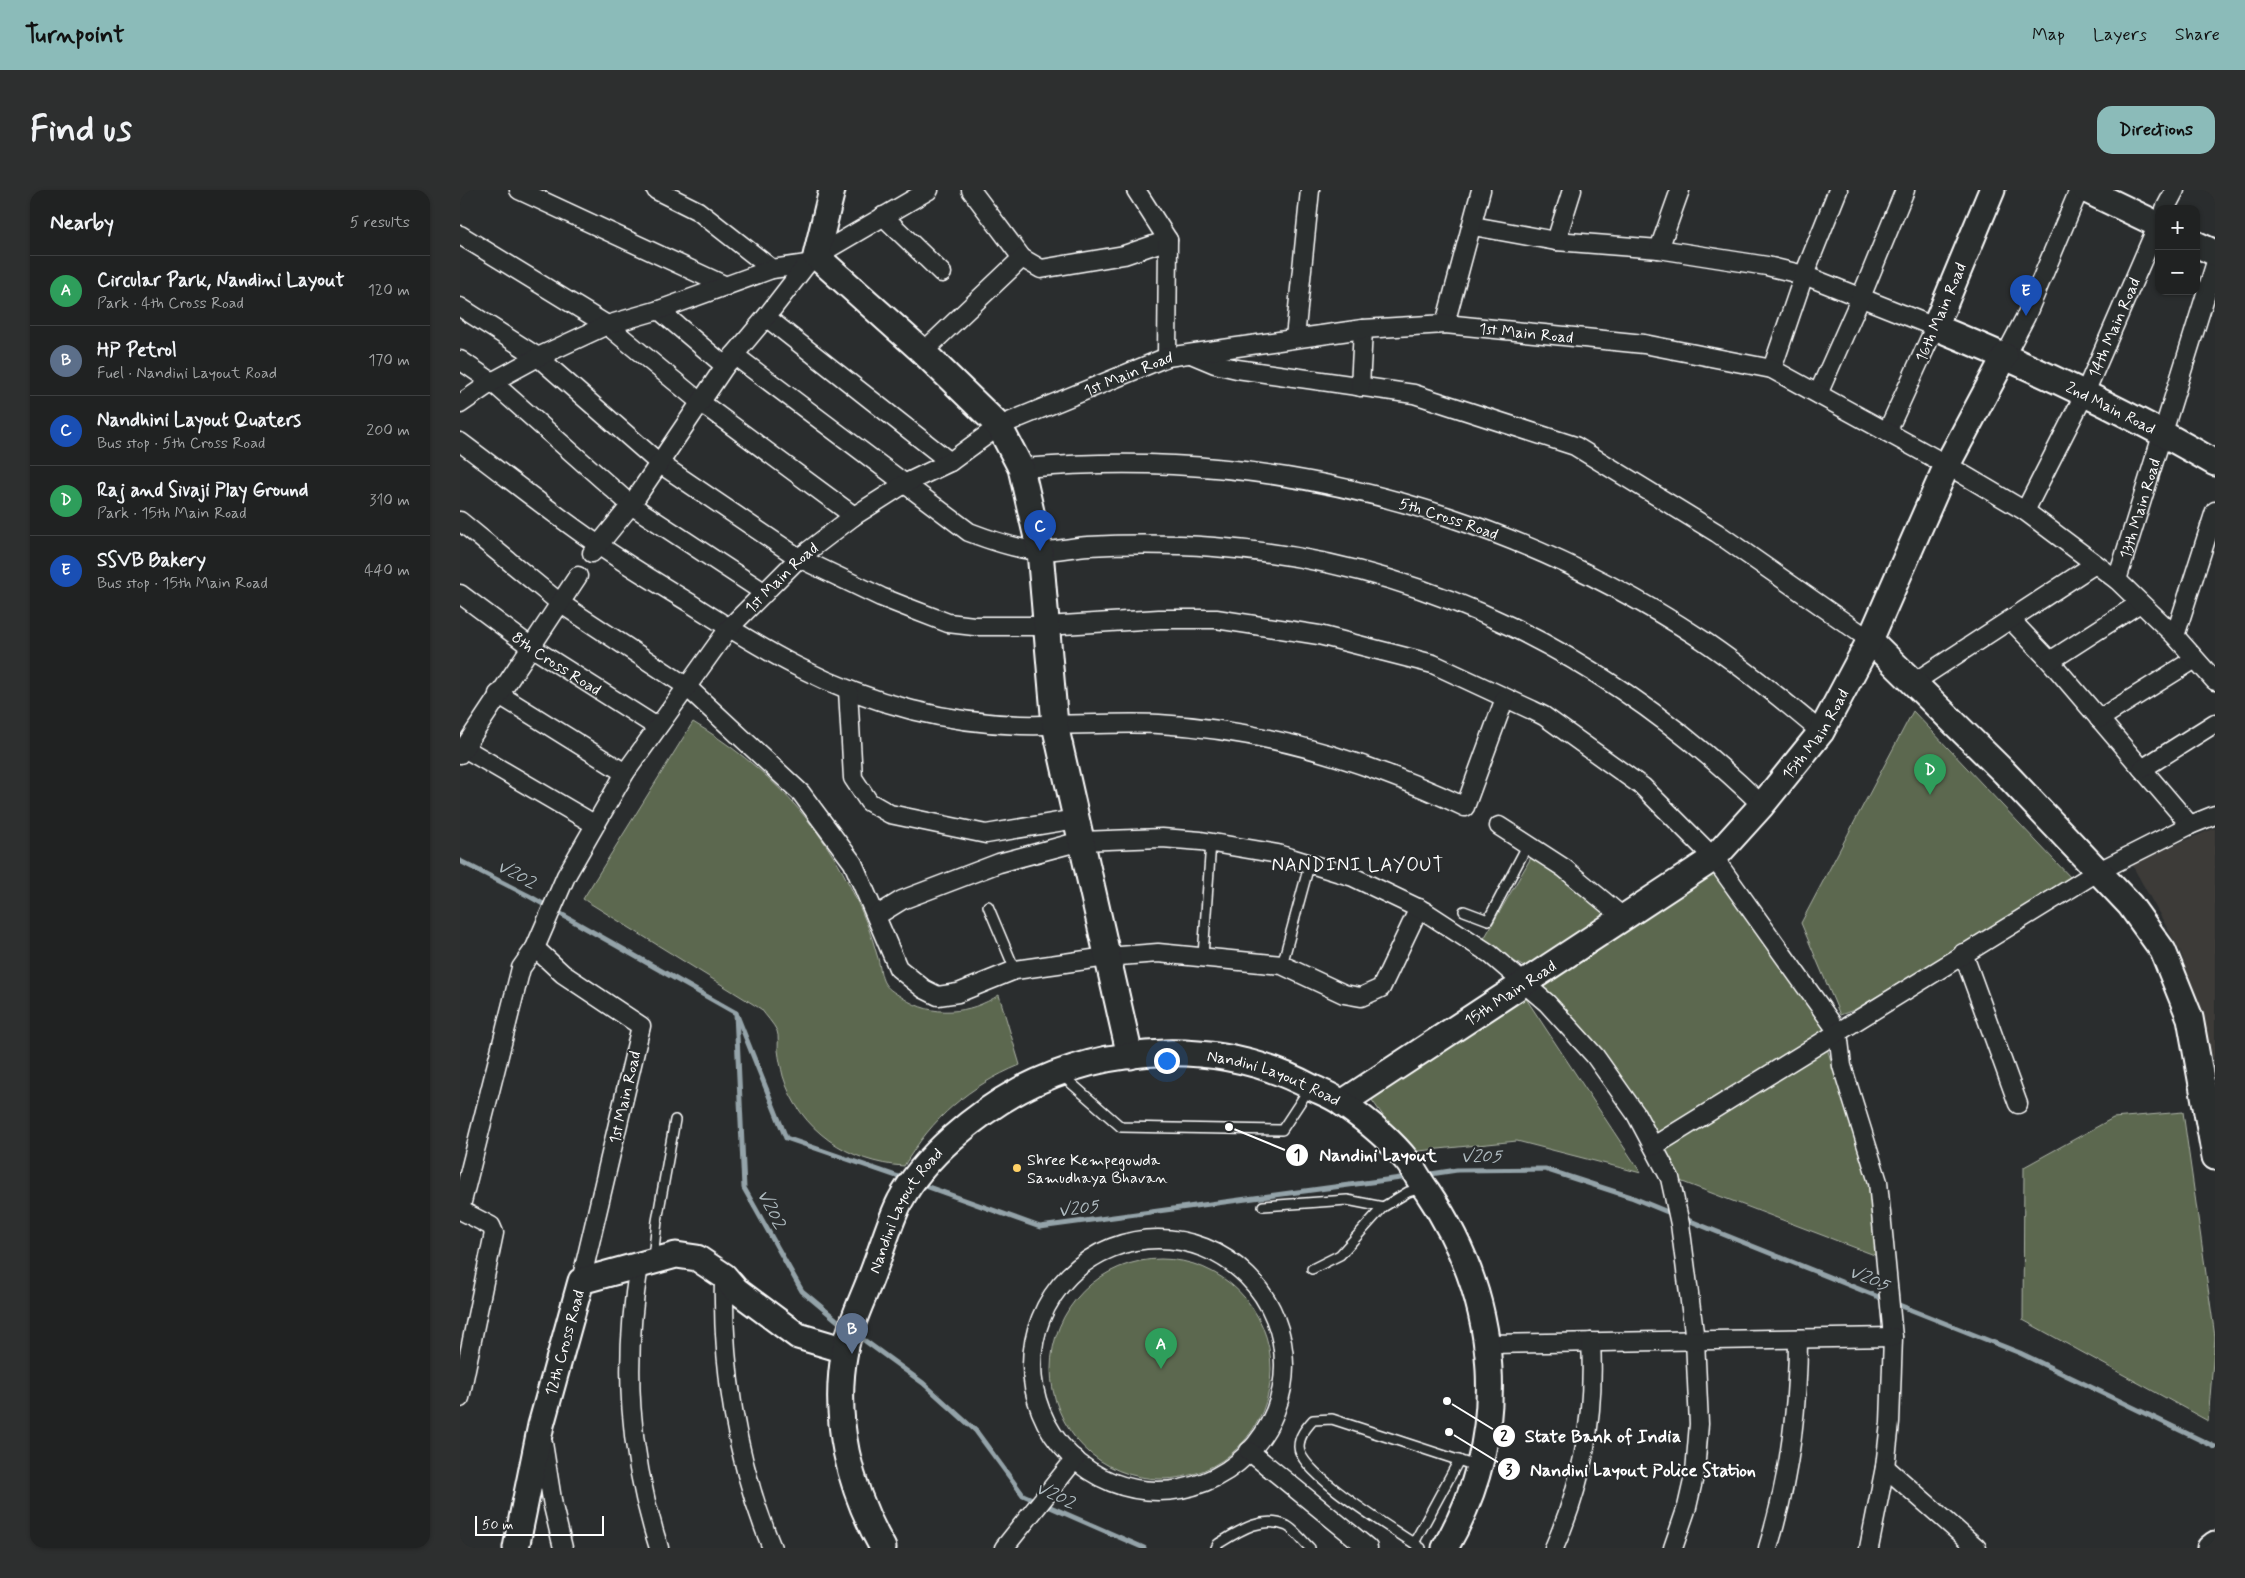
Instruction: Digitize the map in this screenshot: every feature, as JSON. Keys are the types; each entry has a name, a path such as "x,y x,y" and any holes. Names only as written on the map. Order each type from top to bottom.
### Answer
{"street":[{"path":"520,190 726,286"},
{"path":"656,190 698,211 772,269"},
{"path":"595,549 631,505 730,360 811,260 832,190"},
{"path":"460,404 492,382 538,357 607,325 659,310 772,269 811,260 929,190"},
{"path":"971,190 1022,258 1041,269 1124,255 1168,240"},
{"path":"1136,190 1168,240 1167,357"},
{"path":"1295,338 1310,190"},
{"path":"1446,324 1481,190"},
{"path":"1556,241 1572,190"},
{"path":"1659,250 1680,190"},
{"path":"1772,369 1804,275 1836,190"},
{"path":"1818,394 1861,297 1905,190"},
{"name":"16th Main Road","path":"1887,432 1935,327 1992,190"},
{"name":"15th Main Road","path":"1342,1103 1714,858 1762,805 1821,732 1870,640 1947,465 2026,316 2079,190"},
{"path":"2086,190 2155,218"},
{"name":"14th Main Road","path":"2168,205 2175,190"},
{"path":"883,216 942,273"},
{"path":"1473,226 1556,241 1659,250 1767,266 1804,275 1935,327"},
{"name":"14th Main Road","path":"2025,511 2084,395 2155,232"},
{"path":"460,234 607,325 700,402 854,516"},
{"path":"2200,246 2215,253"},
{"path":"923,352 1022,258"},
{"path":"811,260 923,352 999,426 1021,468 1040,551 1055,725 1130,1056"},
{"name":"13th Main Road","path":"2116,580 2215,265"},
{"path":"460,307 538,357 660,463 799,558 881,597 948,623 990,627 1046,626 1159,619 1216,619 1319,635 1433,664 1506,698 1544,716 1643,787 1714,858 1838,1032 1842,1066 1878,1182 1893,1337 1891,1406 1885,1467 1869,1548"},
{"path":"659,310 906,483 969,532 989,540 1040,551 1128,545 1172,545 1234,549 1304,559 1347,568 1431,594 1513,627 1590,669 1670,724 1730,774 1762,805"},
{"path":"766,317 950,462"},
{"name":"1st Main Road","path":"580,1281 641,1026 563,974 540,954 566,876 594,824 625,773 729,628 799,558 854,516 906,483 950,462 999,426 1167,357 1363,329 1446,324 1644,344 1772,369 1947,465 2025,511 2116,580 2175,636 2215,681"},
{"name":"2nd Main Road","path":"1935,327 2005,356 2163,433 2215,463"},
{"path":"1360,387 1363,329"},
{"path":"1191,353 1215,364 1230,367 1414,394 1575,446 1717,533 1870,640 2004,772 2130,905 2163,951 2190,1018 2215,1157"},
{"path":"460,360 492,382 631,505 765,593"},
{"path":"460,442 595,549 787,663 848,690 913,710 948,717 1010,724 1159,724 1225,730 1267,738 1350,759 1391,774 1465,807 1506,698"},
{"name":"5th Cross Road","path":"1021,468 1123,463 1225,469 1326,484 1426,509 1537,551 1606,584 1650,608 1742,668 1821,732"},
{"path":"2175,636 2215,511"},
{"path":"460,521 560,603 686,686 801,793 853,862 898,968 924,990 938,996 958,993 1015,970 1107,957 1158,953 1282,965 1344,994 1361,997 1382,988 1419,908"},
{"path":"1913,683 2095,564"},
{"path":"578,576 462,751 594,824"},
{"name":"8th Cross Road","path":"462,600 531,647 657,727"},
{"path":"2050,661 2140,603"},
{"path":"2011,620 2050,661 2190,825"},
{"path":"2099,719 2195,659"},
{"path":"848,690 853,778 863,795 879,809 902,817 986,834 1079,830 1211,842 1259,850 1310,862 1353,877 1419,908 1458,931 1490,954 1547,1003 1595,1056 1631,1107 1670,1178 1680,1224 1695,1340 1698,1392 1698,1453 1687,1507 1673,1548"},
{"path":"498,694 625,773"},
{"path":"2142,769 2215,723"},
{"path":"1654,1146 1963,953 2097,872 2190,825 2215,816"},
{"path":"1499,826 1564,868 1624,918"},
{"path":"876,916 902,900 1079,830"},
{"path":"1963,953 2018,1104"},
{"path":"460,1398 494,1233 491,1226 462,1210 461,1206 521,968 540,954"},
{"name":"Nandini Layout Road","path":"883,1548 861,1506 846,1455 841,1403 846,1344 901,1201 919,1175 938,1153 982,1114 1006,1098 1059,1072 1087,1064 1130,1056 1174,1053 1227,1058 1278,1072 1342,1103 1371,1125 1409,1163 1454,1235 1466,1261 1478,1297 1488,1344 1490,1401 1487,1429 1469,1463 1464,1511 1445,1548"},
{"path":"1171,1239 1208,1249 1240,1269 1266,1298 1280,1334 1284,1372 1276,1410 1257,1444 1249,1451 1231,1468 1200,1485 1165,1492 1130,1489 1097,1476 1075,1459 1046,1423 1034,1386 1034,1348 1044,1311 1066,1279 1096,1255 1132,1241 1171,1239"},
{"name":"12th Cross Road","path":"516,1548 541,1425 580,1281 676,1255 697,1258 724,1276 736,1290 798,1336 846,1344"},
{"path":"646,1263 630,1337 630,1409 640,1481 659,1548"},
{"path":"724,1276 725,1350 734,1423 752,1494 772,1548"},
{"path":"1488,1344 1893,1337"},
{"path":"1768,1548 1784,1489 1791,1449 1796,1408 1798,1339"},
{"path":"1554,1548 1572,1499 1588,1432 1591,1398 1591,1342"},
{"path":"541,1425 547,1474 563,1548"},
{"path":"1249,1451 1368,1548"},
{"path":"1004,1548 1075,1459"},
{"path":"1885,1467 1977,1548"},
{"path":"2210,1548 2215,1544"}],"lane":[{"path":"1203,956 1211,842"},
{"path":"1464,911 1488,920 1528,844"},
{"path":"1282,965 1310,862"},
{"path":"988,906 1015,970"},
{"path":"1059,1072 1121,1127 1282,1130 1311,1087"},
{"path":"646,1263 657,1221 675,1120"},
{"path":"1312,1269 1340,1255 1383,1207 1408,1192 1424,1187"},
{"path":"1263,1206 1347,1200 1383,1207"},
{"path":"1332,1419 1469,1463 1417,1546 1334,1490 1306,1464 1299,1448 1303,1432 1313,1420 1332,1419"},
{"path":"1216,1548 1218,1544 1245,1528 1263,1522 1288,1526 1310,1548"}],"shaded area":[{"path":"2215,828 2215,1065 2181,953 2131,863"}],"green space":[{"path":"1913,711 2072,879 1854,1010 1840,1015 1801,923"},
{"path":"693,722 744,757 768,777 809,822 843,873 857,901 873,941 882,978 889,988 915,1004 926,1009 939,1011 963,1010 999,995 1020,1065 984,1083 953,1105 927,1133 904,1166 864,1158 829,1140 814,1127 801,1112 791,1095 780,1063 777,1031 761,1009 583,899"},
{"path":"1532,856 1606,914 1524,967 1482,942"},
{"path":"1716,864 1828,1031 1653,1139 1628,1090 1601,1049 1568,1014 1525,979"},
{"path":"1519,988 1641,1173 1517,1141 1409,1152 1369,1096"},
{"path":"1826,1045 1869,1179 1877,1256 1680,1181 1663,1149"},
{"path":"2183,1112 2215,1337 2208,1421 2023,1320 2024,1167 2113,1118"},
{"path":"1161,1259 1182,1261 1203,1267 1239,1291 1263,1327 1269,1348 1271,1369 1269,1390 1263,1411 1239,1447 1203,1471 1182,1477 1161,1479 1140,1477 1119,1471 1083,1447 1059,1411 1053,1390 1051,1369 1053,1348 1059,1327 1083,1291 1119,1267 1140,1261"}],"waterway":[{"name":"V202","path":"460,861 529,896 736,1013 744,1188 802,1291 844,1326"},
{"name":"V205","path":"736,1013 786,1138 905,1179"},
{"name":"V205","path":"1424,1175 1457,1170 1545,1169 1631,1197 1675,1215"},
{"name":"V205","path":"920,1184 1040,1227 1408,1177"},
{"name":"V205","path":"1683,1218 1886,1300"},
{"name":"V205","path":"1894,1303 2020,1353 2215,1447"},
{"name":"V202","path":"857,1335 923,1383 976,1431 1023,1495 1144,1548"}],"place":[{"name":"SSVB Bakery","path":"2026,316"},
{"name":"Nandhini Layout Quaters","path":"1040,551"},
{"name":"Raj and Sivaji Play Ground","path":"1930,795"},
{"name":"Nandini Layout","path":"1229,1127"},
{"name":"Shree Kempegowda Samudhaya Bhavan","path":"1017,1168"},
{"name":"HP Petrol","path":"852,1354"},
{"name":"Circular Park, Nandini Layout","path":"1161,1369"},
{"name":"State Bank of India","path":"1447,1401"},
{"name":"Nandini Layout Police Station","path":"1449,1432"}],"district":[{"name":"NANDINI LAYOUT","path":"1358,864"}]}
